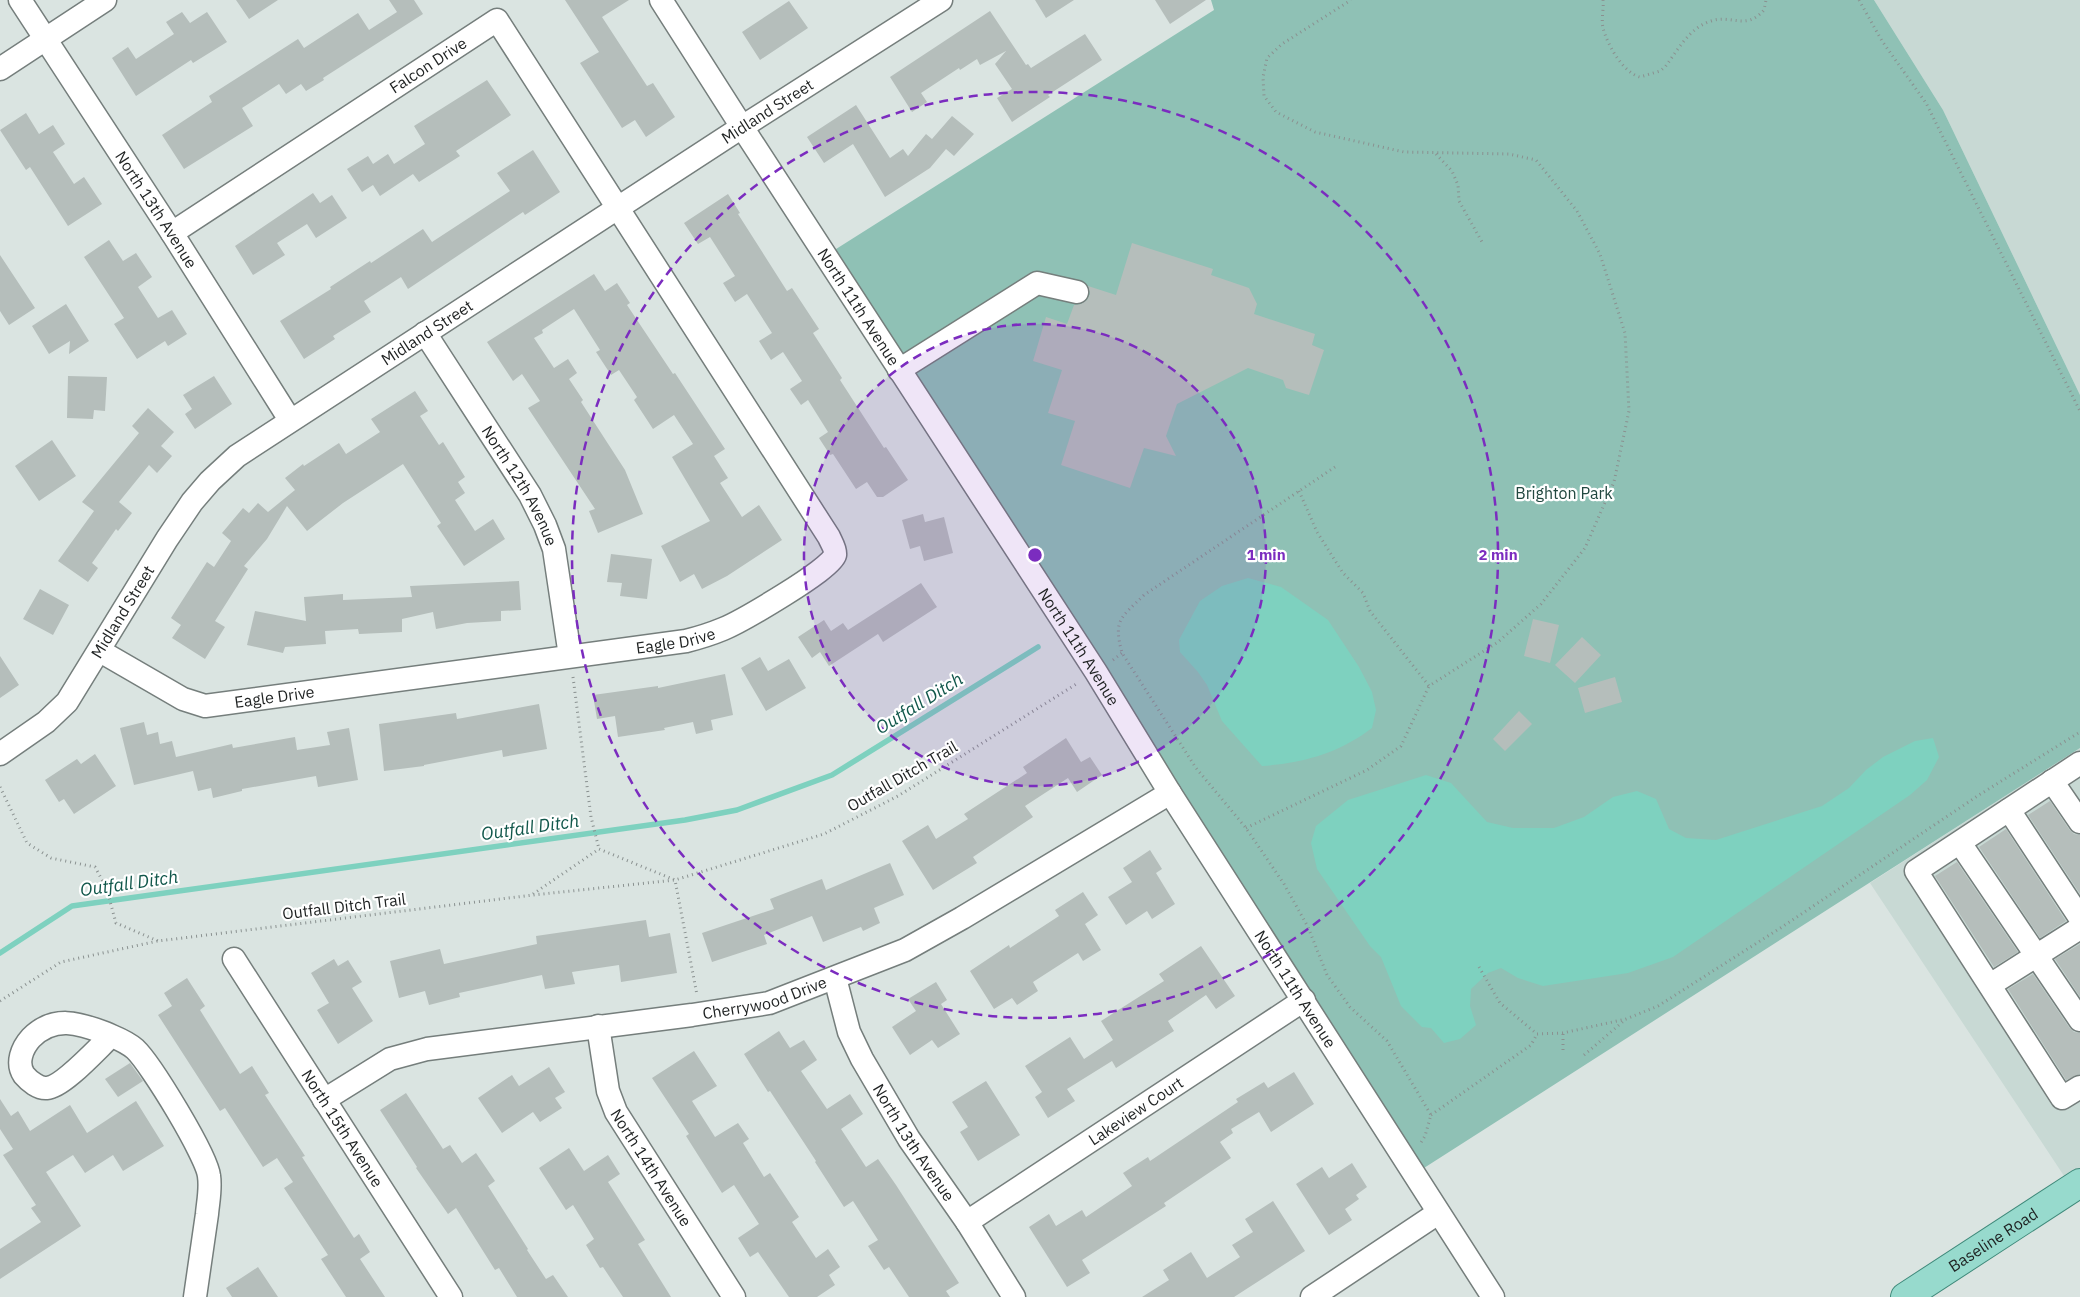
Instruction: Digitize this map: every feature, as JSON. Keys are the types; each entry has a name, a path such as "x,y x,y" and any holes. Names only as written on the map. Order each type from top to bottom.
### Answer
{"main road":[{"name":"Baseline Road","path":"1905,1297 2080,1183"}],"street":[{"name":"North 13th Avenue","path":"20,0 172,233 290,420"},
{"path":"0,69 105,0"},
{"name":"North 11th Avenue","path":"661,0 1096,672 1170,793 1493,1297"},
{"name":"Midland Street","path":"0,754 46,722 67,702 167,539 192,502 210,481 237,456 742,127 941,0"},
{"name":"Falcon Drive","path":"172,233 497,20 618,208"},
{"name":"Eagle Drive","path":"100,651 183,699 205,706 686,641 722,629 762,609 832,561 835,551 829,537 618,208"},
{"path":"899,370 1037,282 1077,292"},
{"name":"North 12th Avenue","path":"425,333 530,495 545,525 554,549 570,656"},
{"path":"2079,766 2052,781 1916,871 2062,1098 2080,1087"},
{"path":"2052,781 2080,822"},
{"name":"Cherrywood Drive","path":"324,1100 372,1068 404,1054 466,1043 701,1014 770,1002 905,950 962,918 1170,793"},
{"path":"2009,810 2080,918"},
{"path":"1960,842 2080,1020"},
{"path":"1990,985 2080,928"},
{"name":"North 15th Avenue","path":"234,959 451,1297"},
{"name":"North 13th Avenue","path":"835,978 849,1032 862,1059 909,1139 968,1222 1014,1297"},
{"name":"Lakeview Court","path":"968,1222 1304,1000"},
{"name":"North 14th Avenue","path":"598,1026 608,1091 616,1112 734,1297"},
{"path":"111,1036 122,1039 135,1048 148,1064 198,1149 210,1176 195,1297"},
{"path":"1312,1297 1438,1213"}],"path":[{"path":"1246,828 1367,770 1384,759 1401,746 1429,686 1498,642 1534,611 1584,548 1614,482 1629,411 1625,333 1600,254 1577,211 1536,160 1509,154 1404,152 1315,132 1276,112 1264,96 1263,78 1267,58 1282,44 1351,0"},
{"path":"1603,0 1603,28 1616,58 1630,72 1640,77 1660,71 1665,67 1689,34 1701,25 1712,20 1751,21 1764,10 1766,0"},
{"path":"1859,0 1882,41 1926,103 2080,411"},
{"path":"1435,153 1452,171 1458,185 1459,201 1482,242"},
{"path":"1336,467 1144,595 1121,617 1117,634 1122,653 1196,768 1246,828 1284,884 1308,927 1327,975 1350,1007 1387,1041 1431,1115"},
{"path":"1299,492 1316,532 1343,573 1362,593 1370,611 1429,686"},
{"name":"Outfall Ditch Trail","path":"0,1001 61,962 158,941 533,895 675,880 824,834 898,796 1096,672 1122,653"},
{"path":"570,656 591,816 599,849 675,880 701,1014"},
{"path":"1479,967 1500,1003 1537,1034 1563,1033 1626,1019 1658,1006 1782,927 1979,795 2080,732"},
{"path":"0,787 27,843 51,858 95,867 106,888 111,912 116,923 158,941"},
{"name":"Outfall Ditch Trail","path":"533,895 599,849"},
{"path":"1584,1055 1626,1019"},
{"path":"1563,1033 1563,1050"},
{"path":"1405,1162 1425,1136 1431,1115 1531,1046 1537,1034"}],"shaded area":[{"path":"1874,0 2080,0 2080,395 1943,110"},
{"path":"1248,578 1281,587 1328,620 1359,667 1372,692 1376,710 1372,728 1347,744 1320,755 1277,765 1262,766 1222,721 1207,685 1180,652 1179,640 1200,601 1222,586"},
{"path":"1933,738 1939,757 1927,780 1910,795 1673,957 1628,973 1543,986 1518,978 1501,968 1488,973 1471,989 1470,1006 1476,1025 1460,1039 1444,1043 1431,1028 1422,1027 1401,1006 1381,957 1370,946 1317,869 1311,843 1316,826 1348,800 1426,775 1451,783 1487,822 1513,828 1554,828 1584,817 1613,797 1637,791 1656,799 1669,829 1686,838 1716,840 1822,806 1849,788 1866,770 1883,757 1915,741"},
{"path":"2080,748 2080,1183 2072,1188 1870,883"}],"green space":[{"name":"Brighton Park","path":"1211,0 1874,0 1943,110 2080,395 2080,748 1413,1175 825,256 1214,10"}],"building":[{"path":"236,0 278,0 249,19"},
{"path":"389,0 414,0 423,14 323,78 324,80 306,91 301,84 286,94 279,84 242,108 253,126 184,169 162,135 212,102 209,96 298,39 304,48 358,13 369,30 397,12"},
{"path":"565,0 629,0 602,17 647,86 653,83 675,117 646,137 635,120 622,128 580,63 599,52"},
{"path":"1035,0 1074,0 1046,18"},
{"path":"1155,0 1206,0 1170,24"},
{"path":"789,1 808,28 760,60 742,32"},
{"path":"990,11 1026,65 1028,64 1031,68 1085,34 1102,60 1048,95 1050,97 1012,122 997,98 1012,89 995,64 1006,51 980,65 977,59 960,70 959,68 921,93 927,102 912,112 890,77"},
{"path":"182,12 190,23 207,12 227,42 193,63 191,60 136,96 112,58 128,47 136,59 174,34 166,22"},
{"path":"487,80 511,115 456,151 460,156 419,182 413,174 380,196 373,185 362,192 347,169 368,156 373,164 388,154 394,164 425,144 414,126"},
{"path":"856,105 890,158 903,149 908,156 926,134 932,139 952,116 974,134 954,156 946,149 930,168 885,197 853,144 824,163 807,137"},
{"path":"26,113 39,134 53,125 65,144 53,152 74,184 84,177 102,204 68,226 30,167 26,170 0,130"},
{"path":"533,150 560,192 525,215 523,212 408,289 401,277 364,301 371,312 333,336 335,339 304,359 280,321 331,289 330,287 370,261 371,263 423,229 432,242 510,191 497,173"},
{"path":"313,193 320,203 332,195 347,218 316,238 307,224 277,243 285,255 253,275 235,246"},
{"path":"728,194 740,213 738,214 787,291 792,288 819,329 813,333 842,378 840,380 884,448 886,447 908,480 883,497 877,497 867,482 856,489 833,454 830,455 819,438 828,432 808,400 801,405 790,389 802,381 783,352 771,360 759,341 772,333 747,294 735,302 723,283 735,276 710,237 698,244 684,223"},
{"path":"109,240 123,261 136,253 152,277 138,287 158,318 172,310 187,334 168,346 165,341 137,359 114,324 124,318 84,257"},
{"path":"1132,243 1213,269 1211,275 1249,288 1257,304 1254,314 1315,334 1312,345 1324,350 1309,395 1286,388 1283,380 1248,368 1177,404 1166,436 1176,456 1144,448 1130,488 1061,465 1075,421 1048,413 1062,370 1033,361 1046,317 1067,324 1074,305 1081,304 1087,300 1090,294 1088,286 1116,295"},
{"path":"0,255 35,308 9,325 0,311"},
{"path":"594,274 605,291 617,283 630,303 627,305 725,449 714,456 728,478 720,483 742,517 759,505 782,540 727,576 702,589 694,574 680,582 661,546 710,521 672,457 693,444 674,415 653,429 634,400 637,397 619,370 611,375 596,352 600,350 574,309 542,330 543,333 534,338 554,368 568,359 577,373 569,379 583,400 581,402 625,470 643,514 598,533 589,511 595,509 528,408 540,401 522,374 513,381 487,342"},
{"path":"66,304 89,341 69,354 70,341 49,354 32,326"},
{"path":"68,376 107,377 105,411 94,410 93,419 67,418"},
{"path":"214,376 232,404 195,429 185,414 192,409 183,395"},
{"path":"415,391 428,411 420,416 439,445 443,442 465,477 458,482 465,493 455,500 475,531 493,519 505,539 464,566 437,526 441,523 403,464 343,503 307,531 287,506 267,539 244,566 248,569 215,621 225,627 205,659 172,638 181,625 171,618 207,562 214,567 231,541 222,533 243,508 249,513 258,503 268,512 295,490 285,478 303,464 304,466 339,443 346,454 380,432 371,419"},
{"path":"148,408 174,432 161,446 172,456 157,473 149,465 119,502 132,513 118,531 116,529 92,563 98,568 88,582 58,561 94,511 82,502 139,433 132,426"},
{"path":"52,440 76,476 39,501 15,466"},
{"path":"923,514 925,522 944,517 953,553 924,561 920,546 910,549 902,520"},
{"path":"611,554 652,559 647,599 620,596 622,583 607,582"},
{"path":"519,581 521,610 501,611 501,621 467,623 436,629 433,612 402,619 402,632 359,634 358,629 325,631 326,644 285,647 283,653 247,645 255,611 306,621 304,597 343,594 343,600 412,597 410,586"},
{"path":"921,583 937,607 883,642 878,634 829,666 820,652 812,658 798,637 824,620 831,631 843,623 848,630"},
{"path":"40,589 69,605 53,635 23,619"},
{"path":"1533,619 1559,625 1550,663 1524,656"},
{"path":"1582,637 1601,655 1575,683 1555,665"},
{"path":"0,656 19,685 0,698"},
{"path":"760,657 768,671 789,659 806,688 766,711 741,668"},
{"path":"725,674 733,715 711,720 713,730 696,734 693,722 664,728 665,730 618,737 615,716 597,719 593,695 658,686 658,688"},
{"path":"1615,677 1622,702 1585,713 1578,688"},
{"path":"539,704 547,749 503,757 502,750 424,766 384,771 379,724 456,713 457,719"},
{"path":"1519,711 1532,724 1505,751 1493,739"},
{"path":"144,722 147,735 158,732 160,744 172,741 176,757 232,744 233,748 295,737 297,750 330,745 327,732 349,728 358,780 318,787 316,776 242,789 242,791 213,798 211,788 198,791 193,771 134,785 120,728"},
{"path":"1066,738 1081,762 1090,757 1102,775 1077,792 1068,778 1025,806 1033,817 973,857 977,863 933,890 902,841 928,825 936,839 968,819 964,814 1027,773 1023,767"},
{"path":"95,754 116,786 74,814 64,799 59,802 45,780 77,759 81,764"},
{"path":"2050,801 2069,829 2074,834 2080,835 2080,894 2028,815"},
{"path":"2006,829 2066,921 2040,938 1979,847"},
{"path":"1150,850 1162,869 1156,873 1175,904 1152,919 1147,911 1126,925 1108,897 1132,882 1123,868"},
{"path":"1957,862 2018,952 1994,967 1935,876"},
{"path":"890,863 904,895 874,908 880,923 863,931 861,927 823,942 812,916 764,935 767,944 712,962 702,933 774,909 770,899 822,879 826,890"},
{"path":"1083,892 1098,915 1085,924 1101,950 1083,961 1078,953 1033,982 1038,991 1017,1005 1012,998 994,1009 970,971 1009,945 1010,948 1059,916 1055,910"},
{"path":"646,920 649,937 670,933 677,973 621,982 619,965 572,972 575,984 545,989 542,975 459,993 460,997 429,1005 425,991 399,998 390,961 440,949 444,964 537,944 536,936"},
{"path":"2080,944 2080,997 2055,959"},
{"path":"1201,946 1235,996 1216,1009 1206,995 1168,1021 1174,1031 1116,1068 1112,1061 1067,1089 1075,1101 1048,1118 1035,1097 1042,1092 1025,1066 1070,1037 1084,1059 1113,1040 1101,1021 1164,981 1159,974"},
{"path":"334,959 338,966 348,960 362,982 352,988 373,1021 338,1044 317,1010 329,1003 311,973"},
{"path":"2033,974 2069,1027 2074,1032 2080,1033 2080,1074 2066,1080 2008,989"},
{"path":"187,978 205,1006 200,1010 240,1074 252,1066 269,1093 265,1095 305,1156 302,1157 354,1238 359,1234 370,1252 360,1259 385,1297 346,1297 321,1259 328,1255 284,1188 293,1182 277,1158 263,1167 225,1108 220,1111 158,1015 172,1006 164,993"},
{"path":"936,982 947,1000 941,1004 960,1034 938,1048 932,1040 910,1055 892,1027 916,1011 908,999"},
{"path":"779,1031 790,1048 804,1040 817,1060 801,1071 827,1109 850,1094 863,1114 841,1129 866,1167 878,1159 896,1185 959,1283 946,1291 950,1297 909,1297 889,1267 884,1270 868,1246 878,1240 853,1201 844,1207 770,1091 768,1092 744,1054"},
{"path":"694,1051 717,1086 692,1101 715,1137 738,1123 749,1139 743,1143 764,1177 770,1173 799,1217 792,1222 816,1258 828,1249 840,1267 829,1275 835,1285 817,1297 789,1297 758,1252 750,1257 738,1238 759,1224 734,1185 722,1193 686,1136 689,1134 652,1078"},
{"path":"130,1063 143,1081 118,1097 105,1079"},
{"path":"549,1067 565,1092 555,1098 562,1108 540,1122 533,1112 502,1133 478,1098 512,1075 519,1086"},
{"path":"1294,1072 1314,1104 1271,1132 1259,1112 1231,1129 1233,1133 1220,1142 1231,1158 1164,1203 1166,1206 1082,1260 1090,1273 1067,1287 1029,1227 1049,1214 1056,1226 1082,1210 1086,1217 1132,1186 1123,1173 1148,1157 1150,1161 1238,1102 1236,1099 1264,1082 1268,1088"},
{"path":"986,1081 1020,1135 978,1161 960,1132 968,1127 952,1102"},
{"path":"406,1093 443,1149 450,1145 462,1163 476,1153 495,1181 488,1186 527,1250 546,1279 553,1275 568,1297 517,1297 499,1268 495,1270 456,1208 448,1214 416,1168 380,1110"},
{"path":"0,1099 11,1116 18,1111 30,1131 70,1105 87,1133 136,1101 164,1146 123,1171 113,1155 85,1173 73,1155 46,1172 81,1226 0,1279 0,1249 41,1222 31,1208 36,1205 3,1155 13,1149 0,1129"},
{"path":"569,1148 584,1171 608,1155 620,1174 608,1182 645,1240 638,1244 671,1297 623,1297 603,1267 600,1268 586,1245 594,1239 573,1205 566,1210 539,1168"},
{"path":"1352,1163 1367,1187 1356,1195 1359,1199 1345,1209 1352,1220 1329,1235 1296,1184 1322,1167 1329,1178"},
{"path":"1273,1201 1305,1251 1234,1297 1142,1297 1169,1280 1163,1270 1191,1252 1207,1278 1240,1257 1232,1245 1253,1232 1245,1219"},
{"path":"258,1267 278,1297 232,1297 226,1288"}],"waterway":[{"name":"Outfall Ditch","path":"0,953 72,906 685,820 737,810 832,775 1038,647"}]}
